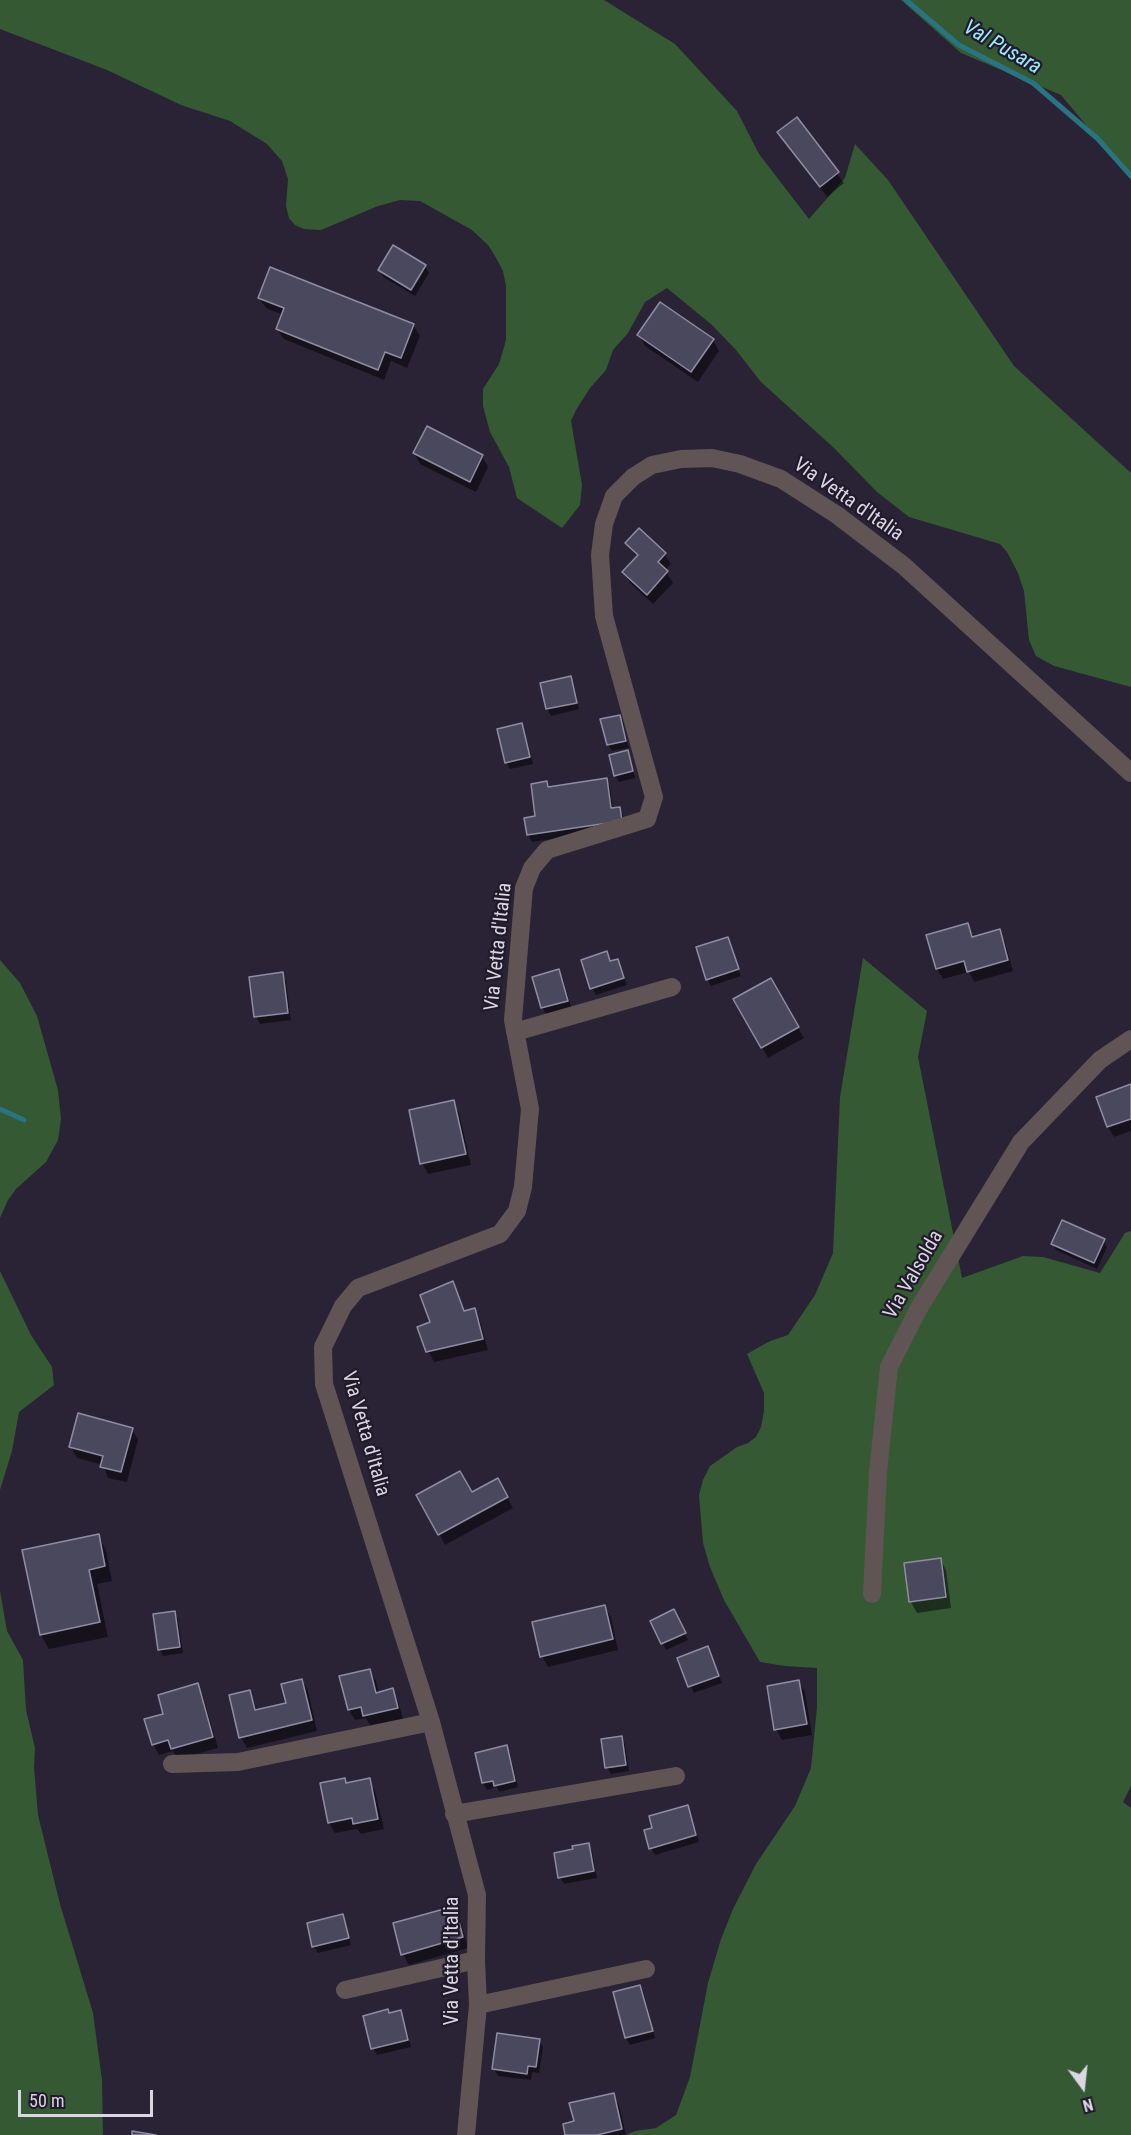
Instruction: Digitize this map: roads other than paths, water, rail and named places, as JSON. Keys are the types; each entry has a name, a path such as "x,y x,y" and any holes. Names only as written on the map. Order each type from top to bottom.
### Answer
{"street":[{"name":"Via Vetta d'Italia","path":"466,2135 478,2005 477,1895 431,1722 324,1384 322,1347 343,1306 358,1288 500,1234 517,1211 523,1187 530,1109 513,1020 524,888 532,868 547,850 646,819 654,797 604,616 600,555 604,524 614,496 633,477 652,465 681,459 712,458 741,464 781,479 837,515 904,566 1131,773"},
{"path":"515,1032 672,987"},
{"name":"Via Valsolda","path":"872,1594 878,1472 889,1367 919,1308 1021,1142 1100,1060 1131,1039"},
{"path":"172,1764 238,1762 431,1722"},
{"path":"454,1814 676,1776"},
{"path":"345,1990 476,1960"},
{"path":"478,2005 646,1969"}],"waterway":[{"name":"Val Pusara","path":"906,0 959,45 1033,83 1098,139 1131,176"},
{"path":"0,1109 24,1120"}]}
